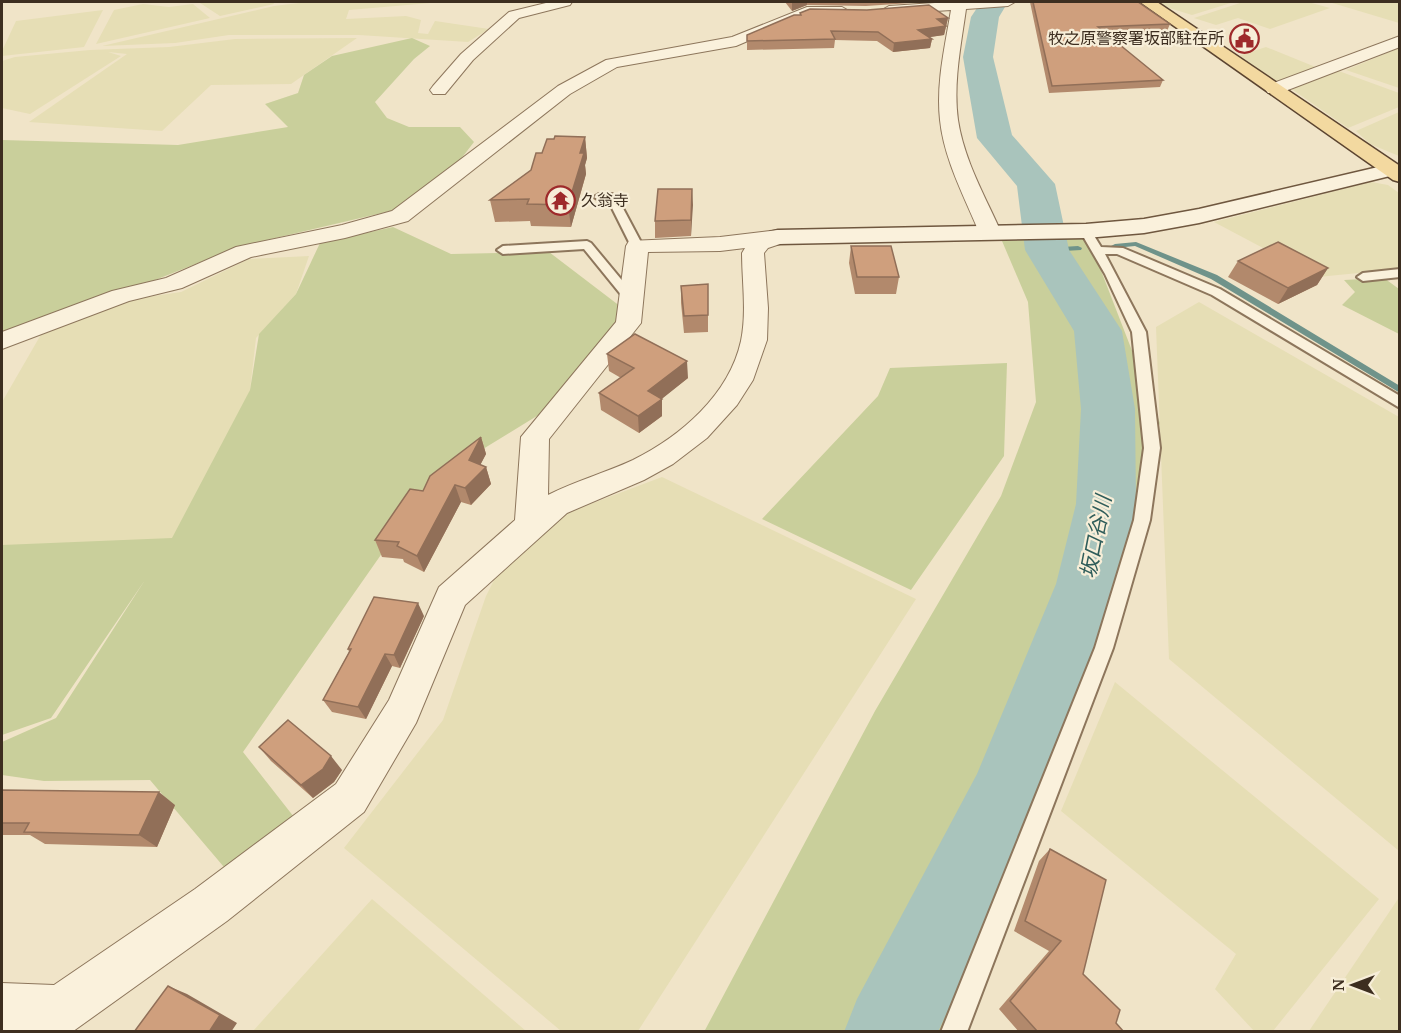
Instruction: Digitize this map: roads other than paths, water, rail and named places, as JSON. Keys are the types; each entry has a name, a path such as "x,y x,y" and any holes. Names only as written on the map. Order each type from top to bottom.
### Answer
{"main road":[{"path":"1148,2 1391,167"}],"street":[{"path":"439,90 497,27 514,15 565,2"},
{"path":"2,341 121,296 174,283 244,252 345,231 400,216 564,90 612,63 736,40 807,11 861,11 1008,2"},
{"path":"958,4 950,67 949,120 959,158 995,232"},
{"path":"1274,89 1400,41"},
{"path":"531,525 535,437 628,323 637,246 720,244 778,237 1079,231 1144,226 1199,216 1391,167"},
{"path":"2,1007 49,1020 211,905 350,798 403,711 451,597 555,506 644,467 667,453 690,436 725,400 737,381 753,343 756,324 753,253 759,243 778,237"}],"lane":[{"path":"599,197 612,197 637,246"},
{"path":"954,1032 1104,648 1142,520 1152,448 1139,332 1098,250 1079,231"},
{"path":"503,250 587,245 631,299"},
{"path":"1098,250 1119,251 1216,292 1400,403"},
{"path":"1363,277 1400,273"}],"waterway":[{"name":"坂口谷川","path":"890,1032 1005,800 1088,584 1106,504 1108,409 1098,331 1047,250 1036,184 995,138 978,57 985,17 994,2"},
{"path":"1115,246 1136,244 1214,277 1400,390"},
{"path":"1047,250 1078,248"}],"place":[{"name":"牧之原警察署坂部駐在所","path":"1245,38"},
{"name":"久翁寺","path":"560,200"}]}
